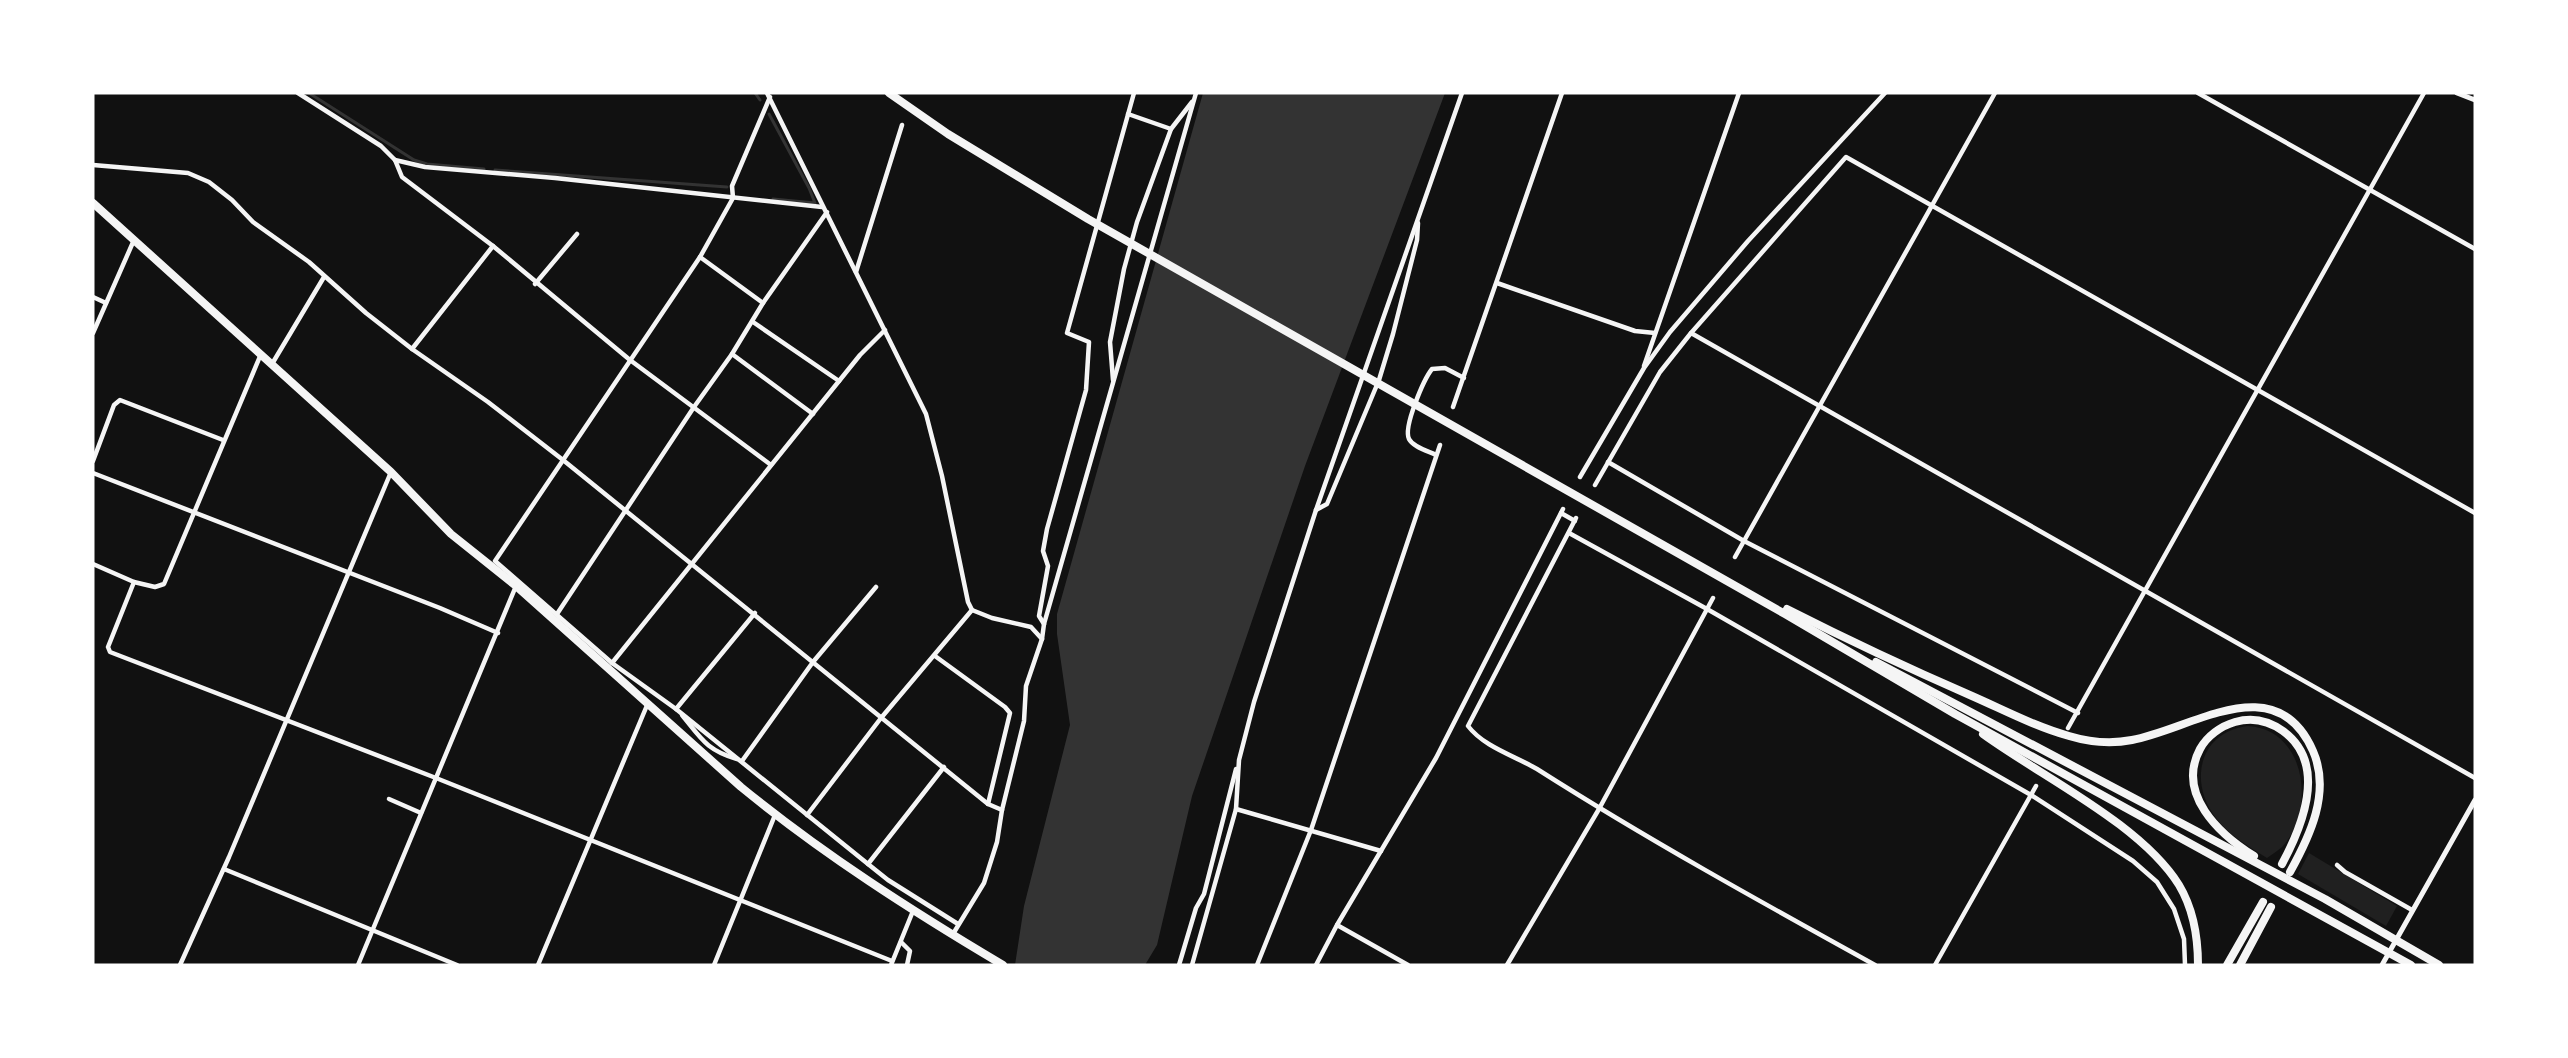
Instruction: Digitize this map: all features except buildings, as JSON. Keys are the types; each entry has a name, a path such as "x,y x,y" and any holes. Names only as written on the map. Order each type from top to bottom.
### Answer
{"highway":[{"path":"889,93 948,134 1088,219 1785,614 1955,714 2411,965"},
{"path":"93,203 391,472 451,534 516,586 698,750 775,815 913,911 1003,965"},
{"path":"1688,559 1867,650 2013,715 2070,736 2091,741 2130,740 2234,708 2270,709 2287,718 2308,740 2315,757 2319,786 2314,822 2304,848 2286,874"},
{"path":"1785,614 2286,874 2325,899"},
{"path":"1955,714 2017,759 2124,828 2170,872 2186,899 2193,920 2198,946 2198,965"},
{"path":"2283,864 2296,838 2306,807 2308,776 2304,761 2293,740 2278,728 2252,720 2234,722 2210,736 2200,750 2194,776 2199,801 2209,818 2231,840 2325,899 2439,965"},
{"path":"2227,965 2263,902"},
{"path":"2240,965 2271,908"}],"street":[{"path":"298,93 381,146 395,160 402,177 493,246 630,360 771,465"},
{"path":"1044,624 1039,616 1048,566 1043,551 1086,390 1089,342 1067,333 1134,93"},
{"path":"952,935 984,883 997,842 1002,810 1024,720 1026,686 1042,639 1044,624 1196,93"},
{"path":"1179,965 1196,908 1204,894 1222,814 1254,702 1316,510 1462,93"},
{"path":"1454,407 1562,93"},
{"path":"1644,368 1739,93"},
{"path":"1580,477 1644,368 1670,332 1748,241 1885,93"},
{"path":"1735,558 1995,93"},
{"path":"2198,93 2475,249"},
{"path":"2068,728 2424,93"},
{"path":"2457,93 2475,100"},
{"path":"768,95 732,186 733,198 700,257 495,561 612,663 676,709 888,880 958,924"},
{"path":"768,95 926,414 942,476 968,602 972,610 992,618 1031,627 1042,639"},
{"path":"1113,386 1110,342 1124,269 1137,222 1171,129 1194,100"},
{"path":"1128,114 1171,129"},
{"path":"856,272 902,125"},
{"path":"1594,485 1660,372 1691,333 1846,158 2475,513"},
{"path":"395,160 425,167 555,178 822,207"},
{"path":"93,165 188,173 209,182 232,200 253,222 309,262 412,349 488,402 563,460 988,804 1002,810"},
{"path":"557,614 694,407 732,354 763,303 827,213"},
{"path":"1316,510 1327,504 1379,380 1417,240 1418,216"},
{"path":"536,284 578,234"},
{"path":"93,333 134,240"},
{"path":"412,349 493,246"},
{"path":"700,257 763,303"},
{"path":"272,364 324,277"},
{"path":"1497,283 1635,331 1655,333"},
{"path":"93,297 106,303"},
{"path":"753,322 839,381"},
{"path":"612,663 860,355 885,330"},
{"path":"1691,333 2146,589 2475,778"},
{"path":"93,564 134,582 155,587 164,584 261,354"},
{"path":"732,354 813,414"},
{"path":"1436,455 1414,445 1408,438 1407,429 1416,401 1432,369 1445,368 1464,378"},
{"path":"93,461 114,405 120,400 223,440"},
{"path":"1257,965 1311,830 1440,445"},
{"path":"1608,462 1744,541 2078,713"},
{"path":"180,965 224,869 391,472"},
{"path":"93,473 195,511 498,633"},
{"path":"1316,965 1336,925 1436,758 1562,511 1575,519 1569,533 1468,726 1475,735 1533,767 1599,809 1875,965"},
{"path":"1569,533 1707,609 2031,795 2133,861 2157,882 2169,899 2184,939 2185,965"},
{"path":"134,582 108,646 110,652 436,778 742,900 892,963 913,911"},
{"path":"358,965 516,586"},
{"path":"742,761 813,663 876,587"},
{"path":"1507,965 1599,809 1713,598"},
{"path":"807,815 881,718 972,610"},
{"path":"676,709 755,614"},
{"path":"935,656 1010,713 988,804"},
{"path":"538,965 648,703"},
{"path":"676,709 705,743 718,752 742,761"},
{"path":"698,750 705,743"},
{"path":"1192,965 1236,809 1239,760"},
{"path":"868,864 945,767"},
{"path":"1935,965 2036,786"},
{"path":"389,799 422,813"},
{"path":"2382,965 2475,800"},
{"path":"1236,809 1382,851"},
{"path":"714,965 775,815"},
{"path":"2337,865 2345,872 2412,910"},
{"path":"224,869 456,965"},
{"path":"1336,925 1408,965"},
{"path":"901,942 910,951 907,965"}],"shaded area":[{"path":"1203,93 1445,93 1305,466 1192,796 1157,945 1145,965 1015,965 1024,906 1070,725 1057,634 1057,614"},
{"path":"2248,726 2268,731 2283,741 2294,756 2300,774 2302,794 2293,831 2282,847 2267,858 2221,824 2207,804 2202,789 2203,761 2209,748 2218,738 2231,730"},
{"path":"2309,853 2397,906 2386,926 2298,874"}],"waterway":[{"path":"309,93 414,160 427,164 484,169"},
{"path":"755,93 760,100"},
{"path":"769,114 815,203 773,199"},
{"path":"495,170 727,187"}]}
